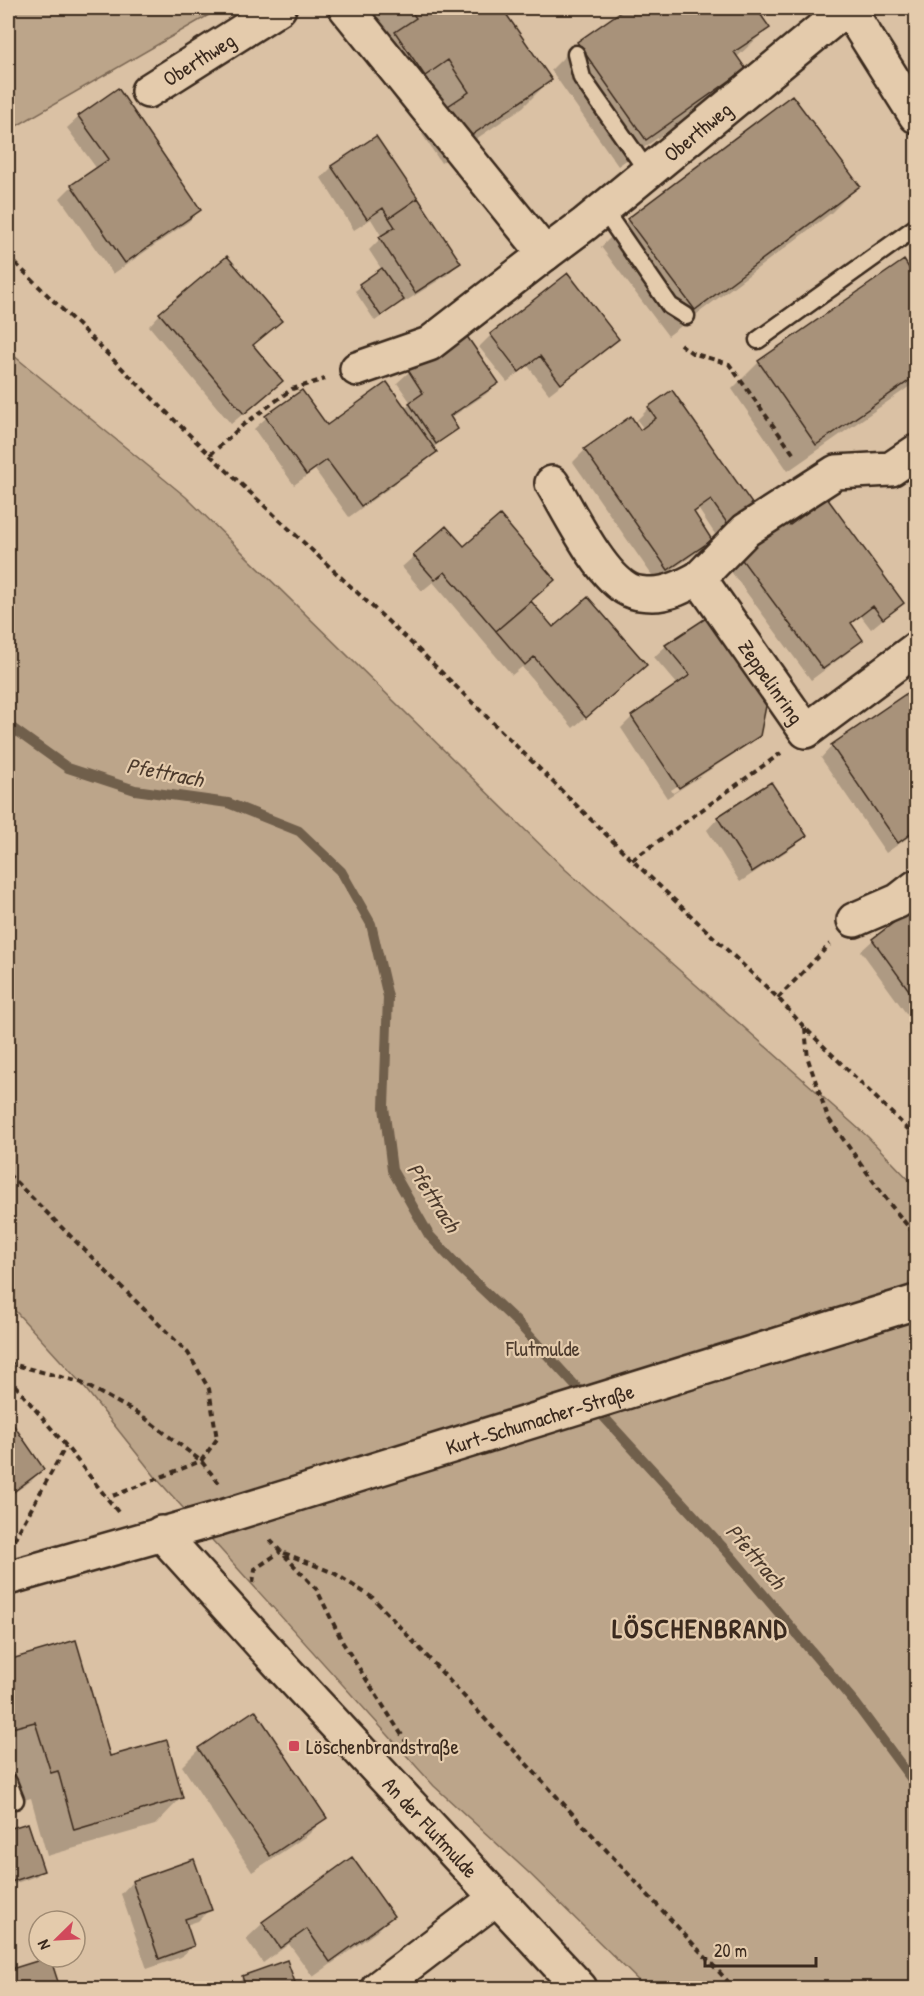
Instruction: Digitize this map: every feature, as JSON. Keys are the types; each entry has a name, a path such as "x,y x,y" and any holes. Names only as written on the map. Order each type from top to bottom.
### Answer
{"street":[{"name":"Oberthweg","path":"148,91 279,8"},
{"path":"346,8 545,254"},
{"name":"Oberthweg","path":"357,369 429,344 603,209 848,8"},
{"path":"848,8 916,116"},
{"path":"552,483 600,562 615,579 630,591 651,594 672,591 699,578 746,530 836,472 891,469 916,452"},
{"name":"Zeppelinring","path":"699,578 806,731 916,649"},
{"path":"854,920 898,901 916,887"},
{"name":"Kurt-Schumacher-Straße","path":"161,1533 216,1519 916,1302"},
{"path":"8,1578 161,1533"},
{"name":"An der Flutmulde","path":"161,1533 580,1989"},
{"path":"378,1989 495,1899"}],"lane":[{"path":"576,54 582,78 648,172"},
{"path":"603,209 670,306 686,316"},
{"path":"758,340 916,227"},
{"path":"8,1782 15,1800"}],"path":[{"path":"8,256 210,455 423,654 632,860 778,998 805,1028 916,1137"},
{"path":"673,338 692,353 729,364 816,484"},
{"path":"210,455 243,425 292,389"},
{"path":"632,860 775,758 806,731"},
{"path":"778,998 854,920"},
{"path":"805,1028 808,1059 828,1118 889,1203 916,1236"},
{"path":"8,1174 188,1353 209,1389 217,1439 201,1461 108,1498"},
{"path":"8,1363 80,1382 141,1416 201,1461"},
{"path":"8,1377 121,1516 161,1533"},
{"path":"13,1542 66,1446"},
{"path":"416,1757 344,1643 317,1590 280,1552 334,1573 373,1598 734,1989"}],"green space":[{"path":"8,8 221,8 8,131"},
{"name":"Flutmulde","path":"8,351 186,497 566,870 868,1137 916,1187 916,1988 646,1988 528,1872 434,1786 157,1479 80,1382 8,1303"}],"building":[{"path":"409,8 502,8 552,80 469,137 448,106 469,92 448,60 425,76 395,32 416,18"},
{"path":"626,8 756,8 770,28 734,52 746,69 646,140 577,42"},
{"path":"118,88 201,210 125,263 71,185 109,159 78,116"},
{"path":"792,95 860,186 695,310 627,219"},
{"path":"376,136 418,198 389,218 383,208 367,219 331,166"},
{"path":"418,198 461,263 415,293 379,237 395,227 389,218"},
{"path":"227,256 282,321 253,345 283,381 244,414 159,313"},
{"path":"904,260 916,279 916,376 816,445 758,361"},
{"path":"382,268 404,300 381,316 359,284"},
{"path":"568,273 619,339 561,384 540,356 519,372 490,334"},
{"path":"464,332 499,383 450,416 458,429 436,444 409,403 423,393 408,370"},
{"path":"387,382 437,452 361,506 327,460 306,475 265,416 302,390 327,425"},
{"path":"672,390 753,505 727,523 711,500 694,512 712,540 668,570 584,449 631,416 640,430 656,418 648,407"},
{"path":"827,498 904,603 883,619 873,606 851,623 863,640 823,669 731,545 779,510 790,525"},
{"path":"500,515 555,580 496,631 445,572 435,580 413,555 446,526 464,546"},
{"path":"588,597 647,665 586,718 534,657 525,665 496,631 531,601 553,627"},
{"path":"706,618 768,696 760,736 679,788 631,716 690,675 665,645"},
{"path":"916,687 916,830 898,843 831,745"},
{"path":"771,782 807,836 752,872 717,817"},
{"path":"916,906 916,1000 872,939"},
{"path":"8,1417 44,1469 8,1496"},
{"path":"76,1640 110,1756 167,1740 183,1798 74,1830 58,1771 51,1773 35,1722 8,1729 8,1660"},
{"path":"255,1710 327,1818 270,1856 198,1748"},
{"path":"28,1823 44,1871 8,1883 8,1829"},
{"path":"352,1857 394,1916 330,1962 307,1929 280,1948 262,1922"},
{"path":"194,1859 212,1910 185,1919 194,1946 159,1959 132,1881"},
{"path":"287,1960 297,1988 246,1988 242,1976"},
{"path":"27,1964 27,1969 54,1969 60,1988 8,1988 8,1970"}],"waterway":[{"name":"Pfettrach","path":"8,725 68,768 135,790 228,803 299,831 341,871 371,924 388,997 384,1107 392,1170 429,1235 518,1323 730,1555 856,1704 916,1785"}],"place":[{"name":"Löschenbrandstraße","path":"294,1746"}],"district":[{"name":"LÖSCHENBRAND","path":"700,1628"}]}
